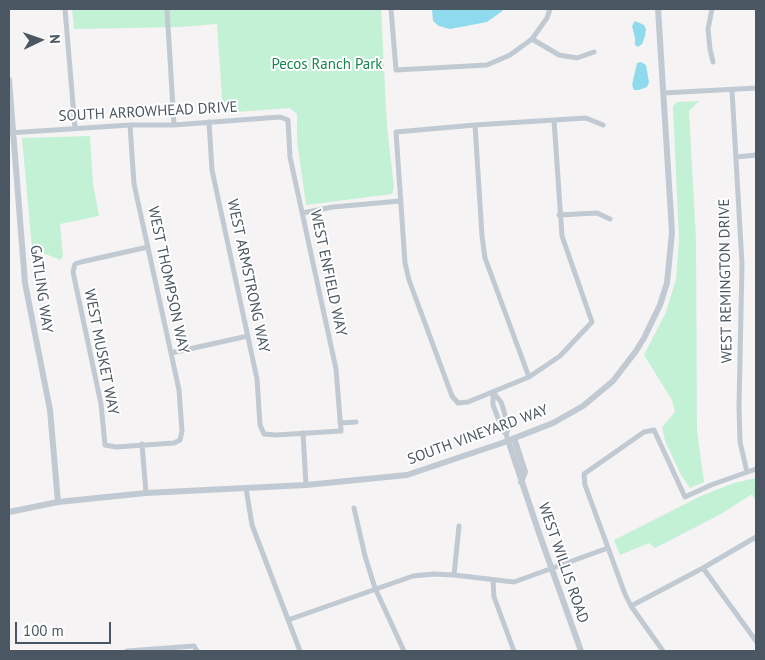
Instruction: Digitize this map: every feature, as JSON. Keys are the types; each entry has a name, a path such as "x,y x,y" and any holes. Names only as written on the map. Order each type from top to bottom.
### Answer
{"street":[{"path":"65,9 75,128"},
{"path":"167,9 174,125"},
{"path":"391,9 396,70 487,65 510,55 532,39 547,18 550,9"},
{"path":"658,9 664,93 756,88"},
{"path":"712,9 708,29 713,62"},
{"path":"532,39 559,55 577,58 594,52"},
{"name":"GATLING WAY","path":"9,80 11,133 25,283 50,410 58,502"},
{"name":"WEST REMINGTON DRIVE","path":"732,90 742,264 740,442 747,472"},
{"name":"SOUTH VINEYARD WAY","path":"9,512 58,502 146,493 306,484 407,475 553,423 584,406 613,381 636,351 660,305 667,283 672,232 664,93"},
{"name":"SOUTH ARROWHEAD DRIVE","path":"11,133 130,125 174,125 280,117 288,120"},
{"path":"554,120 562,236 592,322 560,356 529,377 468,402 458,403 452,396 409,280 405,263 396,132 475,125 554,120 586,118 603,124"},
{"name":"WEST ENFIELD WAY","path":"288,120 290,157 336,369 340,423 340,431 303,434"},
{"name":"WEST ARMSTRONG WAY","path":"209,122 212,170 257,379 260,425 264,434 303,434"},
{"name":"WEST THOMPSON WAY","path":"130,125 134,184 179,390 182,431 180,440 174,443 142,444"},
{"path":"475,125 485,258 529,377"},
{"path":"736,157 756,156"},
{"path":"302,213 333,207 400,201"},
{"path":"560,215 597,213 610,219"},
{"name":"WEST MUSKET WAY","path":"142,444 116,447 105,446 101,404 73,272 75,264 148,247"},
{"path":"171,353 248,336"},
{"name":"WEST WILLIS ROAD","path":"493,392 494,405 503,431 510,437 525,472 521,482 581,651"},
{"path":"340,423 356,422"},
{"path":"663,651 630,606 585,485 584,474 644,432 654,430 685,497 710,485 756,469"},
{"path":"303,434 306,484"},
{"path":"142,444 146,493"},
{"path":"246,488 252,525 300,651"},
{"path":"354,508 365,556 375,588 404,651"},
{"path":"454,575 459,526"},
{"path":"630,606 703,568 756,537"},
{"path":"288,620 413,576 432,574 454,575 514,582 608,548"},
{"path":"703,568 756,641"},
{"path":"493,580 494,597 514,651"},
{"path":"127,651 195,648"}],"green space":[{"name":"Pecos Ranch Park","path":"72,9 381,9 387,127 394,187 392,194 306,205 297,140 297,114 290,108 223,113 217,24 180,27 74,29"},
{"path":"699,101 689,111 696,240 697,431 704,482 690,488 681,475 665,441 662,427 675,412 672,400 644,355 666,312 676,279 679,240 673,106 677,102"},
{"path":"90,136 93,184 99,216 60,224 63,256 60,260 32,248 22,138"},
{"path":"756,478 756,501 752,494 721,514 655,548 649,543 620,555 614,540 701,496 734,483"}],"water":[{"path":"432,9 504,9 487,22 450,29 439,26 433,21"},
{"path":"635,21 644,25 646,29 642,44 638,47 635,45 632,26"},
{"path":"641,62 646,65 649,82 647,87 634,90 632,85 637,63"}]}
